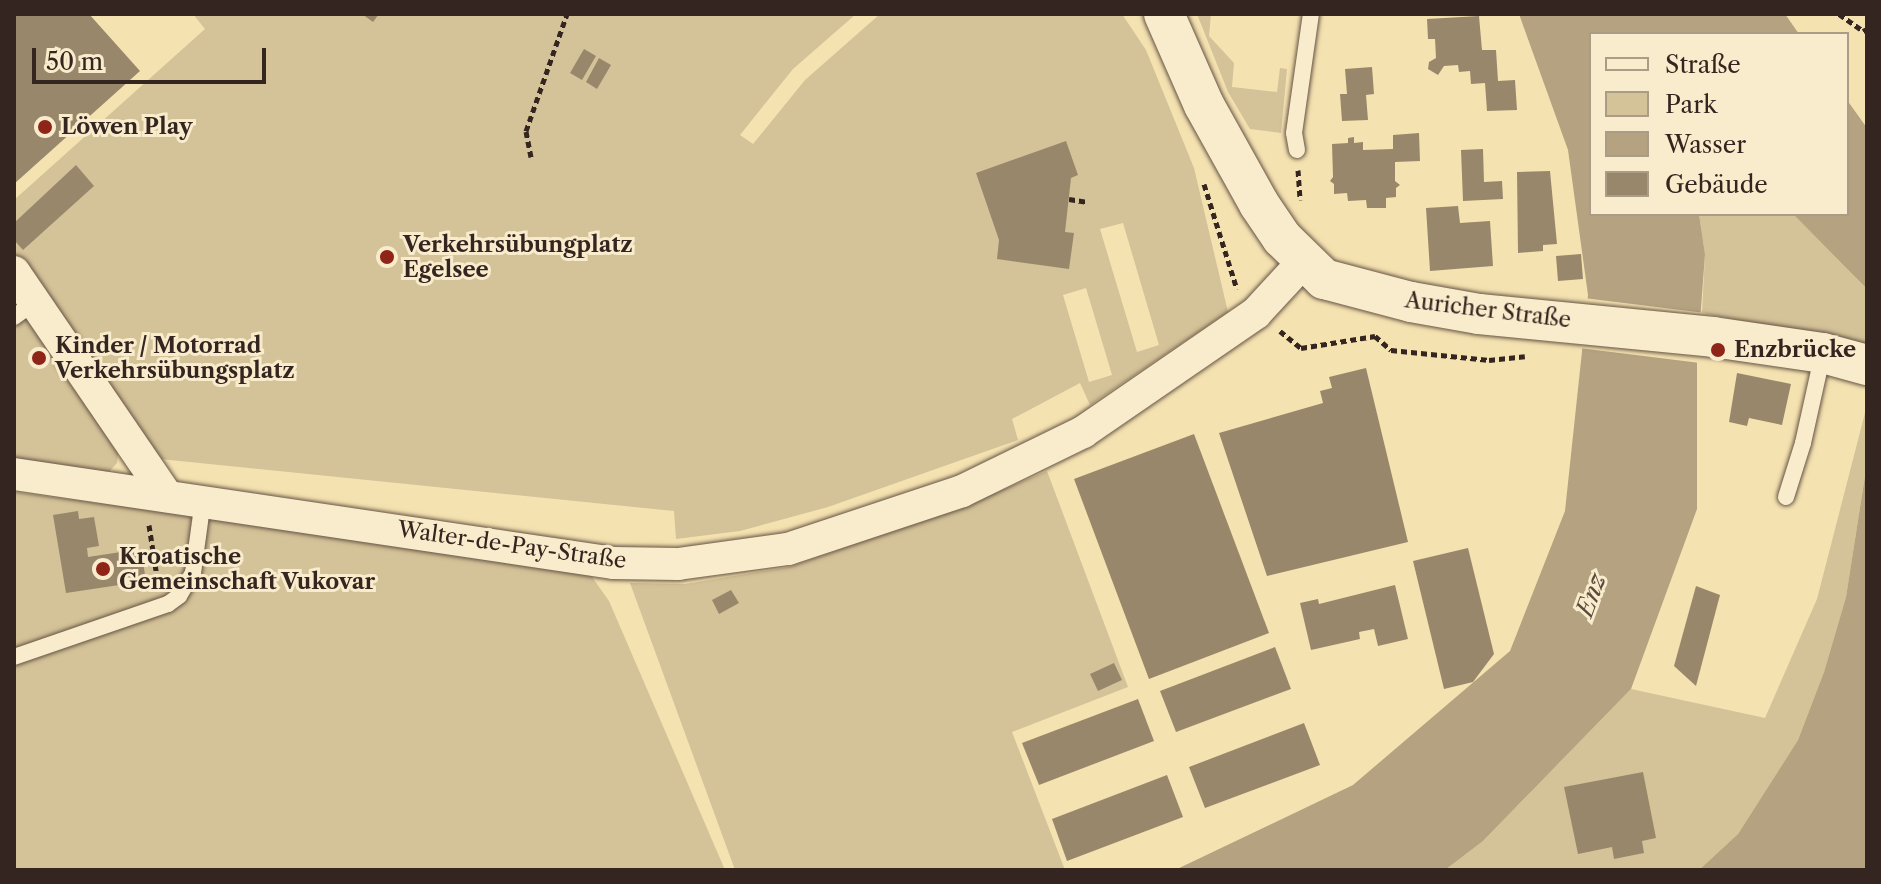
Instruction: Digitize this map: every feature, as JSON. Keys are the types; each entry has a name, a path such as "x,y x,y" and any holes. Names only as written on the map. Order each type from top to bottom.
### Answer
{"street":[{"name":"Auricher Straße","path":"1164,14 1204,105 1237,167 1282,238 1324,279 1411,302 1479,314 1705,337 1823,353 1867,365"},
{"name":"Walter-de-Pay-Straße","path":"14,474 615,567 678,564 788,549 962,491 1083,432 1256,313 1304,261"},
{"path":"14,272 24,309 156,494"}],"lane":[{"path":"1297,150 1294,133 1311,14"},
{"path":"1786,497 1803,443 1823,353"},
{"path":"14,657 162,606 179,596 193,573 202,507"}],"path":[{"path":"531,157 526,131 567,14"},
{"path":"1839,14 1863,31 1867,29"},
{"path":"1069,199 1088,202"},
{"path":"1268,322 1301,348 1375,336 1391,350 1489,360 1533,356 1572,322"},
{"path":"156,494 162,606"}],"green space":[{"name":"Verkehrsübungplatz Egelsee","path":"193,14 856,14 793,69 740,135 753,144 805,80 880,14 1122,14 1146,50 1194,168 1228,312 1090,405 1080,383 1012,419 1018,440 828,507 740,531 676,539 674,511 160,459 14,264 14,200 205,29","holes":["1123,223 1159,345 1137,352 1100,229","1086,288 1112,375 1089,382 1063,295"]},
{"path":"1197,14 1211,14 1209,36 1234,63 1232,87 1277,92 1280,68 1287,69 1281,133 1250,129 1228,92"},
{"path":"1699,216 1795,216 1867,289 1867,345 1702,313 1705,254"},
{"name":"Kinder / Motorrad Verkehrsübungsplatz","path":"14,283 119,447 117,463 107,474 14,467"},
{"path":"1867,405 1867,463 1846,597 1824,672 1798,740 1738,834 1699,870 1445,870 1483,841 1631,689 1765,718 1817,599"},
{"path":"1047,471 1128,687 1012,732 1065,870 735,870 630,583 685,584 789,567 972,503"},
{"path":"14,492 585,567 609,601 725,870 14,870"}],"water":[{"name":"Enz","path":"1519,14 1785,14 1798,32 1589,32 1589,216 1699,216 1705,254 1697,362 1697,509 1631,689 1483,841 1445,870 1175,870 1353,785 1510,651 1565,511 1588,295 1568,150"},
{"path":"1849,103 1867,128 1867,289 1795,216 1849,216"},
{"path":"1867,463 1867,870 1699,870 1738,834 1798,740 1824,672 1846,597"}],"pier":[{"path":"1584,298 1705,313 1700,363 1579,348"}],"building":[{"name":"Löwen Play","path":"14,14 89,14 140,71 14,184"},
{"path":"362,14 379,14 373,22"},
{"path":"1479,16 1482,50 1496,50 1498,81 1515,80 1517,110 1487,111 1485,83 1471,84 1470,71 1459,72 1458,65 1444,66 1438,75 1428,69 1429,62 1436,58 1435,39 1428,39 1427,19"},
{"path":"584,49 596,56 582,80 570,73"},
{"path":"599,58 611,65 597,89 586,82"},
{"path":"1372,67 1374,94 1366,95 1368,120 1342,121 1340,94 1347,94 1345,69"},
{"path":"1419,133 1420,161 1395,162 1395,181 1400,185 1396,188 1396,197 1386,198 1386,208 1367,208 1366,200 1348,201 1347,193 1334,194 1334,184 1330,181 1333,177 1332,144 1348,143 1348,138 1354,137 1354,143 1363,142 1363,150 1393,149 1393,135"},
{"path":"1066,141 1078,175 1071,178 1065,232 1074,233 1069,269 997,259 999,240 976,173"},
{"path":"1483,149 1484,182 1502,181 1503,199 1463,201 1461,150"},
{"path":"76,165 94,186 23,250 14,240 14,223"},
{"path":"1550,171 1557,244 1543,245 1543,251 1518,253 1517,172"},
{"path":"1458,206 1460,223 1490,221 1493,266 1430,271 1426,208"},
{"path":"1581,254 1583,279 1558,281 1556,256"},
{"path":"1366,368 1408,542 1267,576 1219,433 1323,403 1320,391 1332,388 1329,377"},
{"path":"1737,373 1791,384 1782,425 1749,418 1747,426 1729,422"},
{"path":"1194,434 1269,633 1149,679 1074,479"},
{"name":"Kroatische Gemeinschaft Vukovar","path":"78,511 79,519 94,517 99,546 87,548 88,557 141,549 146,581 66,593 53,515"},
{"path":"1468,548 1494,654 1473,682 1444,689 1413,561"},
{"path":"1395,585 1408,639 1378,646 1374,629 1359,632 1360,639 1311,650 1300,603 1318,599 1319,604"},
{"path":"1696,586 1720,595 1696,686 1674,666"},
{"path":"731,590 739,603 719,614 712,600"},
{"path":"1275,647 1291,689 1176,732 1160,691"},
{"path":"1114,663 1122,680 1098,691 1090,674"},
{"path":"1138,699 1154,741 1039,785 1022,743"},
{"path":"1304,723 1320,765 1205,808 1189,767"},
{"path":"1643,772 1656,838 1642,841 1644,853 1614,859 1612,847 1578,854 1564,787"},
{"path":"1167,775 1183,817 1067,861 1052,819"}],"place":[{"name":"Löwen Play","path":"45,127"},
{"name":"Verkehrsübungplatz Egelsee","path":"387,257"},
{"name":"Enzbrücke","path":"1718,350"},
{"name":"Kinder / Motorrad Verkehrsübungsplatz","path":"39,358"},
{"name":"Kroatische Gemeinschaft Vukovar","path":"103,569"}]}
